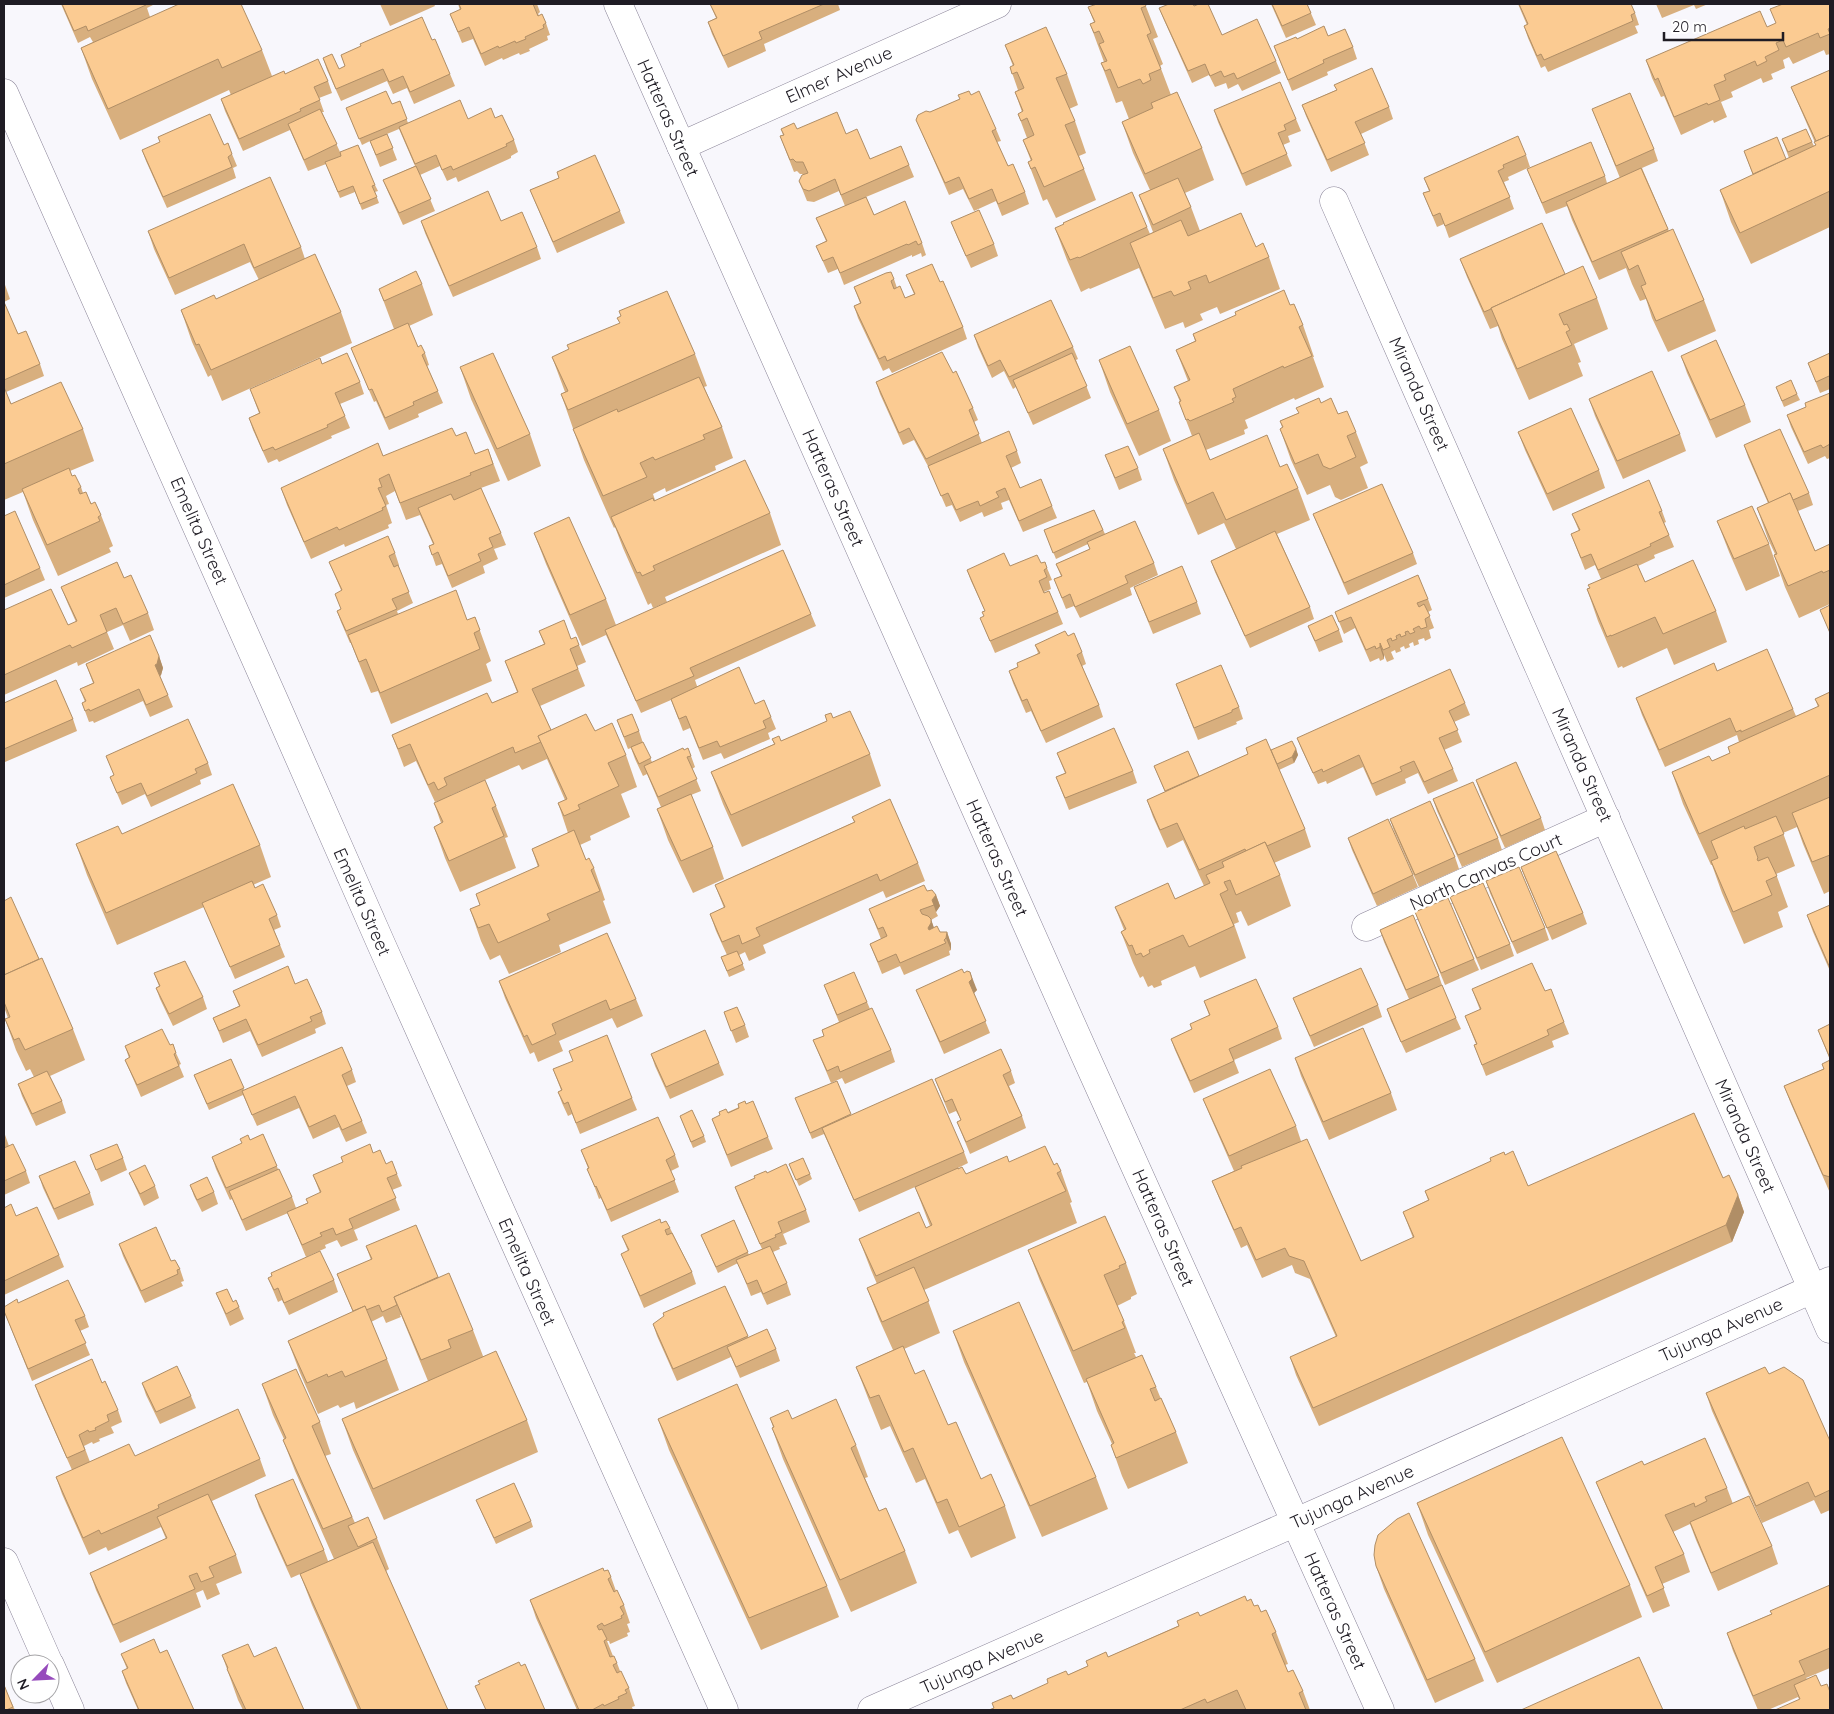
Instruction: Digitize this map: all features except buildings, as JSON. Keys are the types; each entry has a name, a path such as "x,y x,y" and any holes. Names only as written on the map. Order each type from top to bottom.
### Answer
{"street":[{"name":"Hatteras Street","path":"618,4 1081,1046 1380,1710"},
{"name":"Elmer Avenue","path":"681,146 997,4"},
{"name":"Emelita Street","path":"4,92 270,689 398,982 724,1710"},
{"name":"Miranda Street","path":"1334,200 1606,818 1821,1285 1830,1329"},
{"name":"North Canvas Court","path":"1366,927 1606,818"},
{"name":"Tujunga Avenue","path":"872,1710 1295,1523 1821,1285"},
{"path":"4,1562 45,1654"},
{"path":"60,1688 70,1710"}]}
